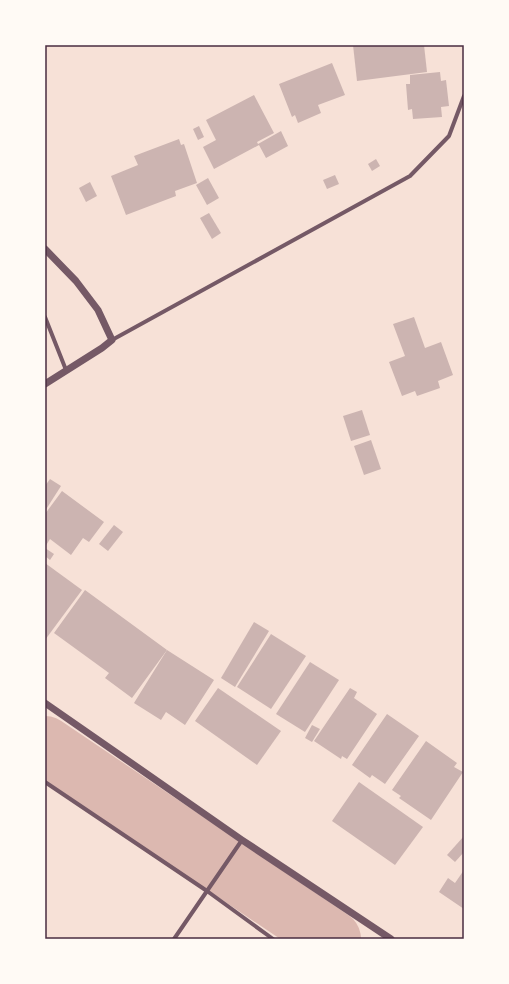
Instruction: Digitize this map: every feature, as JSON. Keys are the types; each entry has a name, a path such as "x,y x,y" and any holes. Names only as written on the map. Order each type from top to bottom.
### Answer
{"street":[{"path":"45,384 112,340 410,176 449,136 464,96"},
{"path":"45,249 76,281 98,310 112,340"},
{"path":"45,316 66,370"},
{"path":"45,703 242,840 391,939"},
{"path":"45,782 207,891 274,939"},
{"path":"174,939 242,840"}],"building":[{"path":"353,45 424,45 427,72 357,81"},
{"path":"332,63 345,95 318,105 321,113 298,123 295,115 292,117 279,84"},
{"path":"440,72 441,81 446,80 449,106 441,107 442,117 413,119 412,109 408,110 406,84 410,84 410,75"},
{"path":"254,95 274,133 257,142 258,144 281,131 288,146 266,158 259,145 214,169 203,147 216,140 206,120"},
{"path":"199,126 204,137 198,140 193,129"},
{"path":"179,139 181,145 184,144 197,183 175,191 176,196 126,215 111,176 138,165 134,156"},
{"path":"376,159 380,166 372,171 368,164"},
{"path":"335,175 339,184 327,189 323,180"},
{"path":"208,178 219,198 207,205 196,185"},
{"path":"90,182 97,196 86,202 79,188"},
{"path":"209,213 221,233 212,239 200,218"},
{"path":"414,317 425,348 441,342 453,375 438,381 440,388 417,396 415,391 402,396 389,362 405,356 393,324"},
{"path":"362,410 370,435 351,441 343,416"},
{"path":"371,440 381,469 364,475 354,446"},
{"path":"50,479 61,486 45,511 45,486"},
{"path":"62,491 104,522 89,542 83,538 71,555 50,539 45,547 45,514"},
{"path":"114,525 123,532 108,551 99,544"},
{"path":"45,548 54,554 50,560 45,556"},
{"path":"45,563 82,590 45,640"},
{"path":"85,590 167,650 132,698 105,678 109,673 54,633"},
{"path":"254,622 269,631 235,687 221,678"},
{"path":"271,634 306,656 271,709 237,687"},
{"path":"167,650 214,680 185,725 166,712 161,720 134,703"},
{"path":"310,662 339,680 305,732 276,714"},
{"path":"218,688 281,731 257,765 195,721"},
{"path":"350,688 357,692 354,698 377,714 347,759 342,756 341,759 314,741"},
{"path":"387,714 419,736 385,784 372,775 370,778 352,765"},
{"path":"312,725 320,729 312,742 305,738"},
{"path":"426,741 457,763 454,767 463,772 431,820 399,798 401,796 392,790"},
{"path":"359,782 423,827 395,865 332,821"},
{"path":"464,836 464,852 455,862 447,855"},
{"path":"464,870 464,909 439,892 448,878 455,883"}],"waterway":[{"path":"45,745 332,939"}]}
